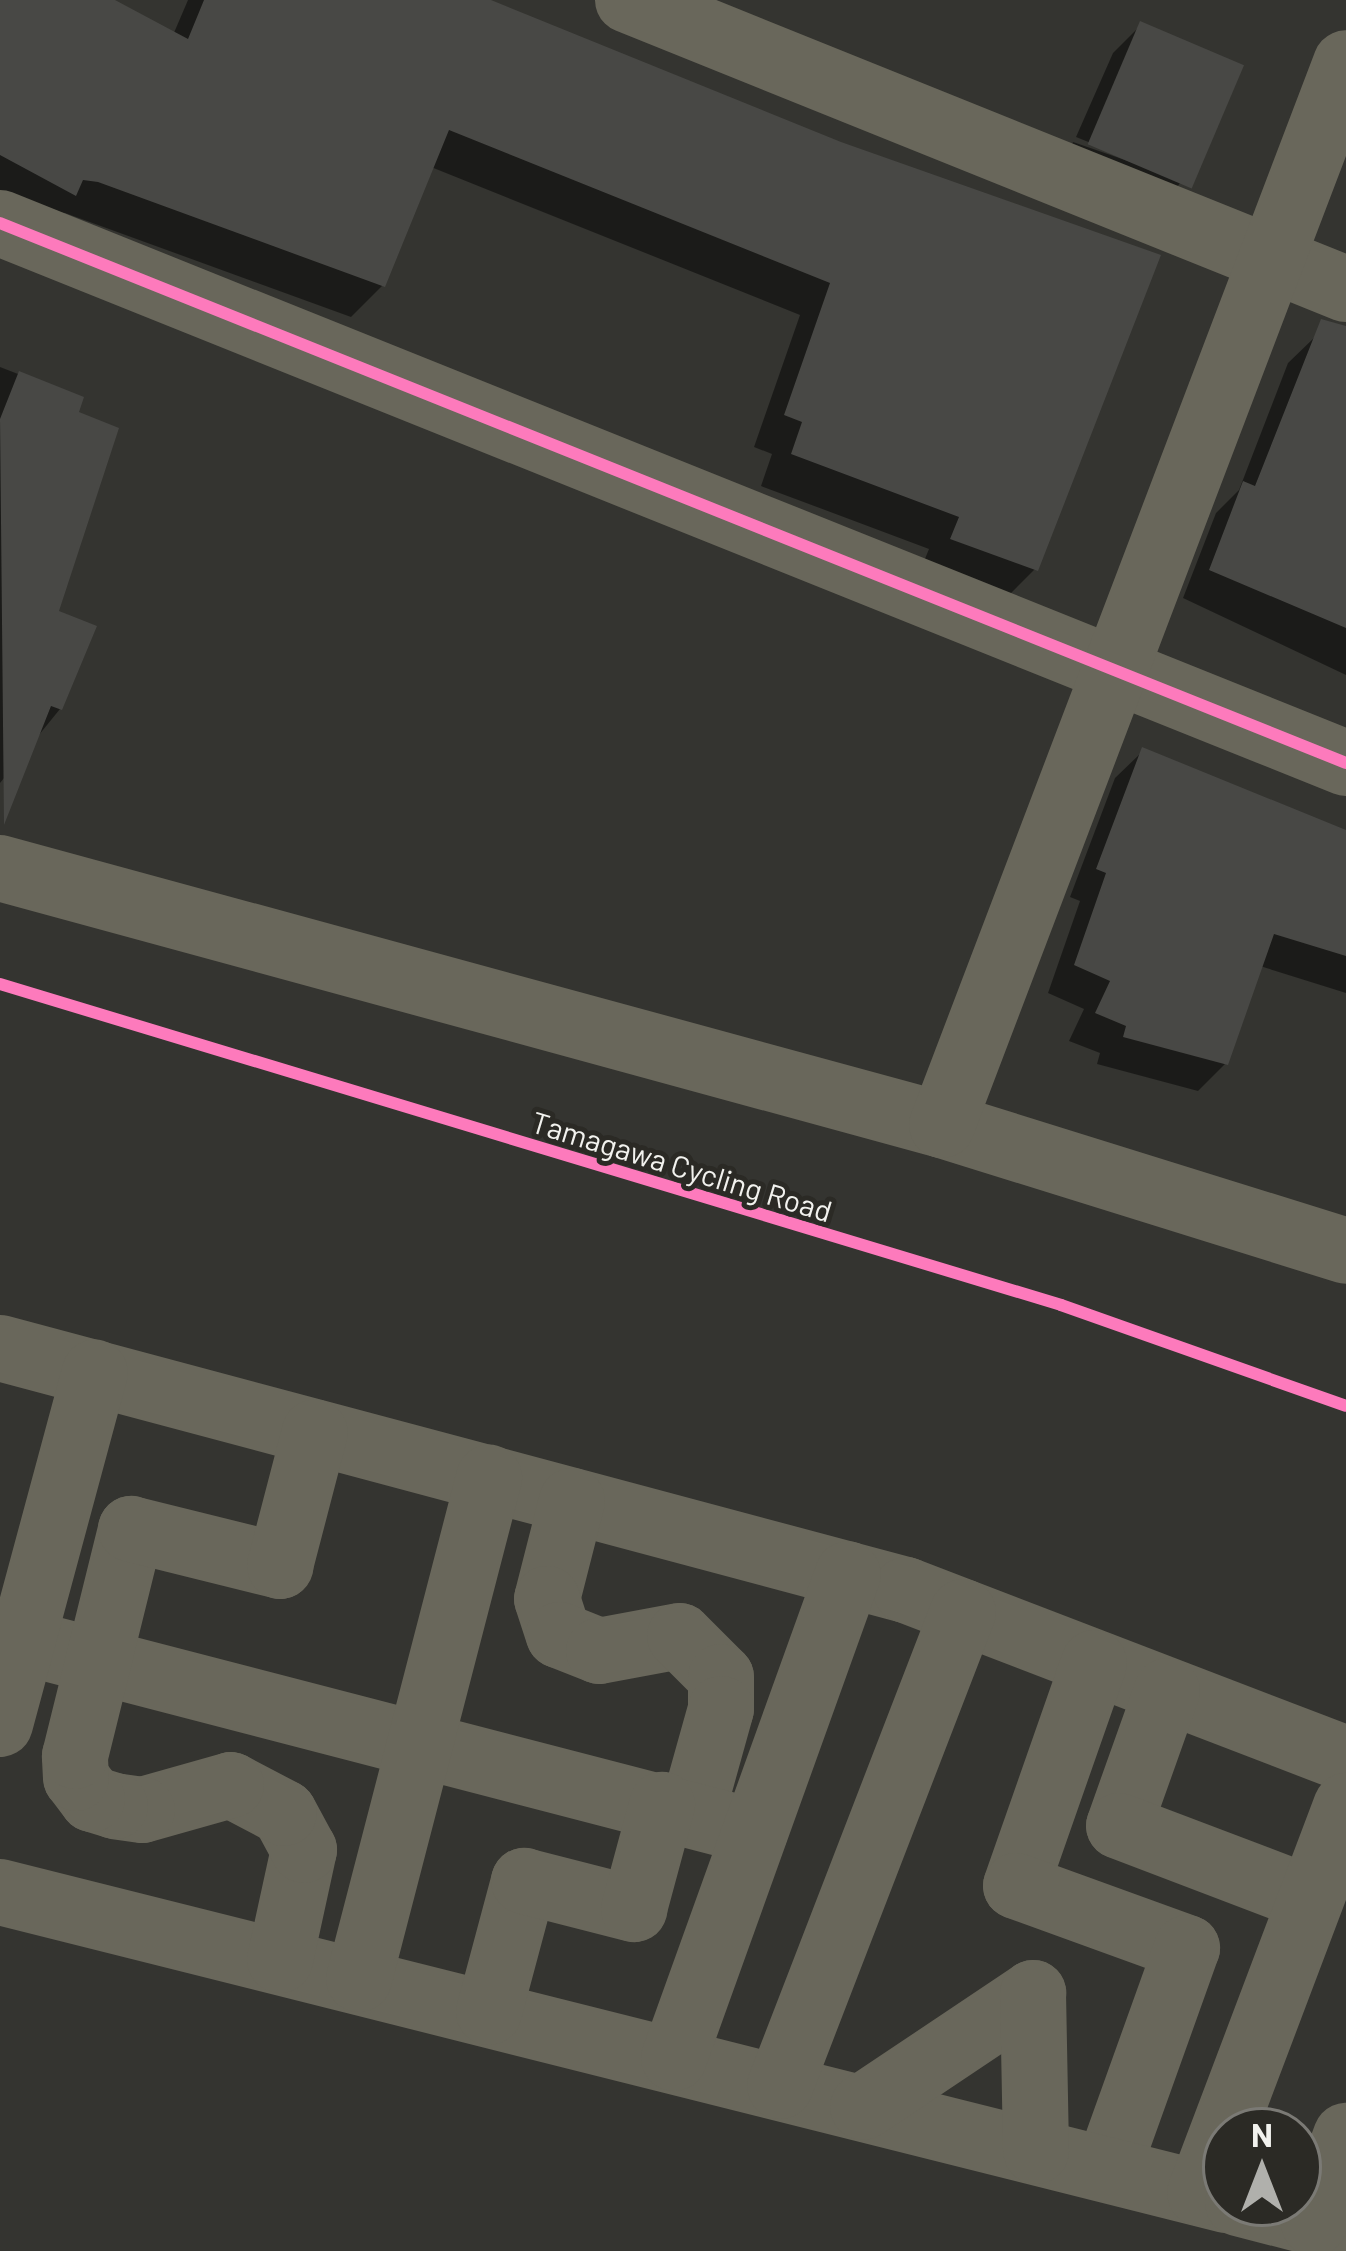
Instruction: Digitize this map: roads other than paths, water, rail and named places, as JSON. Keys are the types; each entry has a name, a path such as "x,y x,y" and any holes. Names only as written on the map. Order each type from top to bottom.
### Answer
{"street":[{"path":"628,0 1346,289"},
{"path":"942,1125 1346,63"},
{"path":"0,223 1346,763"},
{"path":"0,868 942,1125 1346,1252"},
{"path":"0,1348 848,1574 963,1612 1346,1760"},
{"path":"0,1724 30,1501 95,1373"},
{"path":"280,1960 304,1850 284,1813 231,1785 142,1810 115,1806 92,1799 76,1778 131,1529 280,1566 315,1432"},
{"path":"359,1979 489,1478"},
{"path":"489,2012 524,1881 634,1909 721,1709 721,1677 680,1636 599,1652 559,1635 547,1599 572,1501"},
{"path":"674,2058 848,1574"},
{"path":"780,2086 963,1612"},
{"path":"11,1639 421,1740 755,1832"},
{"path":"1094,1663 1016,1886 1187,1948 1108,2169"},
{"path":"1167,1691 1119,1826 1311,1899"},
{"path":"1249,2107 1311,1899 1346,1806"},
{"path":"0,1892 1202,2194"},
{"path":"863,2107 1033,1993 1036,2151"},
{"path":"1330,2227 1346,2136"}]}
